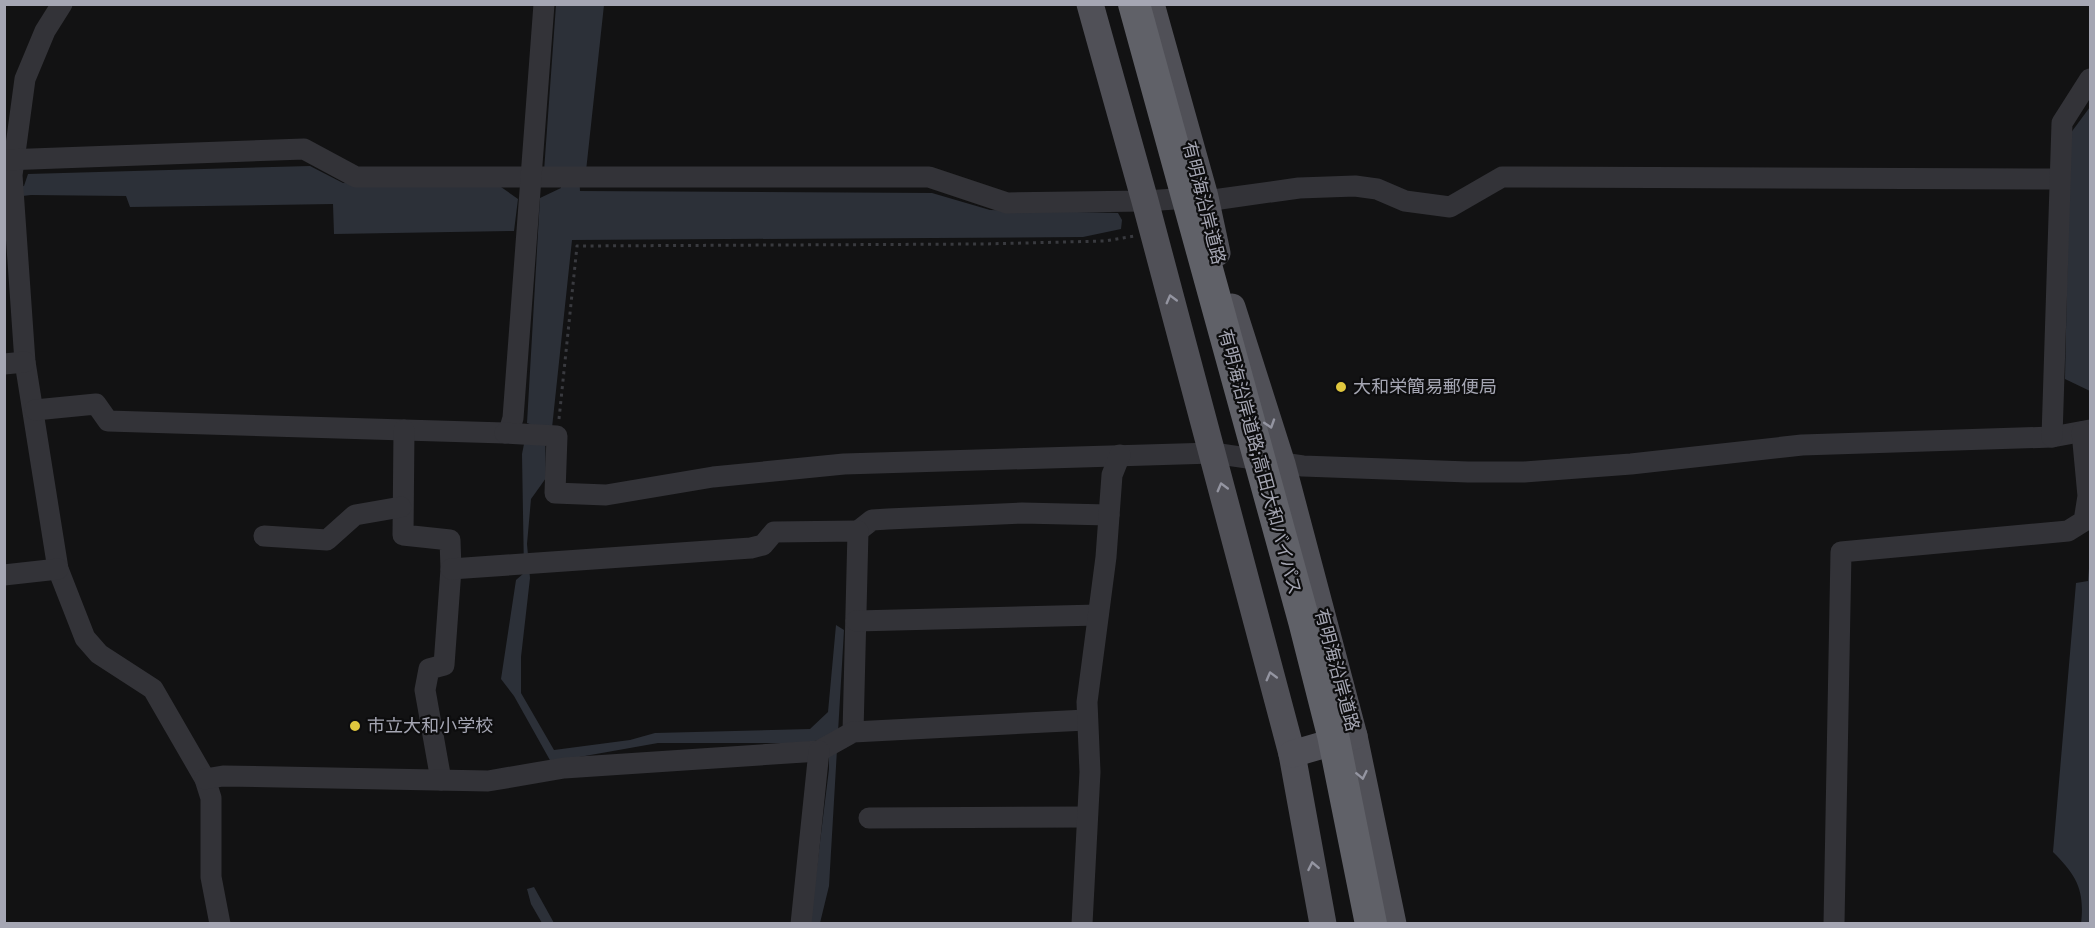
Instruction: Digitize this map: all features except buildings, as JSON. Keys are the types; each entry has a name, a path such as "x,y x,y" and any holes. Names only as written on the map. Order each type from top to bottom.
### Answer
{"highway":[{"name":"有明海沿岸道路;高田大和バイパス","path":"1134,4 1307,632 1333,735 1371,924"}],"main road":[{"path":"1090,4 1154,233 1292,754 1323,924"},
{"name":"有明海沿岸道路","path":"1151,4 1205,197 1221,270 1282,464 1354,736 1393,924"},
{"path":"1292,754 1354,736"}],"street":[{"path":"62,4 45,31 25,79 10,165 14,207 15,363 35,410 58,569 85,638 99,654 153,689 212,778 211,877 220,924"},
{"path":"505,433 510,428 513,418 543,4"},
{"path":"2052,437 2062,123 2091,79"},
{"path":"10,165 304,149 356,177 530,179 929,177 1007,203 1145,201 1205,197 1213,200 1299,188 1355,186 1377,189 1405,201 1450,207 1502,177 2059,179"},
{"path":"35,410 96,404 108,421 557,436 555,493 606,495 714,477 843,464 1213,453 1282,464 1468,472 1524,472 1631,464 1802,445 2052,437 2086,431 2089,498 2084,522 2068,531 1841,552 1834,924"},
{"path":"404,430 403,535 450,540 452,569 444,665 429,669 425,690 441,780"},
{"path":"1082,924 1090,772 1086,720 1112,475 1120,455"},
{"path":"264,536 327,540 355,515 402,507"},
{"path":"452,569 752,548 763,545 774,532 858,531 872,520 1022,513 1109,515"},
{"path":"853,732 858,531"},
{"path":"4,575 58,569"},
{"path":"856,621 1098,615"},
{"path":"212,778 488,781 564,768 819,751 853,732 1086,720"},
{"path":"801,924 819,751"},
{"path":"869,818 1088,817"}],"path":[{"path":"557,436 577,246 983,244 1105,241 1154,233"}],"shaded area":[{"path":"556,5 604,5 586,171 579,172 580,191 932,193 990,210 1118,213 1122,220 1121,229 1083,237 572,240 552,428 545,430 546,478 531,499 527,544 530,578 521,657 521,693 554,750 630,740 655,733 810,729 828,712 836,625 844,630 829,886 820,923 810,923 829,769 829,739 800,743 658,743 551,762 514,696 501,679 516,580 524,573 522,454 524,444 540,428 527,423 540,198 561,188 561,176 544,171"},
{"path":"2090,107 2090,391 2065,379 2070,134"},
{"path":"310,166 343,183 501,187 518,199 514,231 334,234 333,204 130,207 126,196 31,195 5,198 4,188 24,186 28,174"},
{"path":"2090,555 2090,923 2081,924 2082,901 2077,884 2068,868 2053,852 2076,583 2088,581"},
{"path":"534,887 554,923 542,923 531,904 527,889"}],"place":[{"name":"大和栄簡易郵便局","path":"1341,387"},
{"name":"市立大和小学校","path":"355,726"}]}
